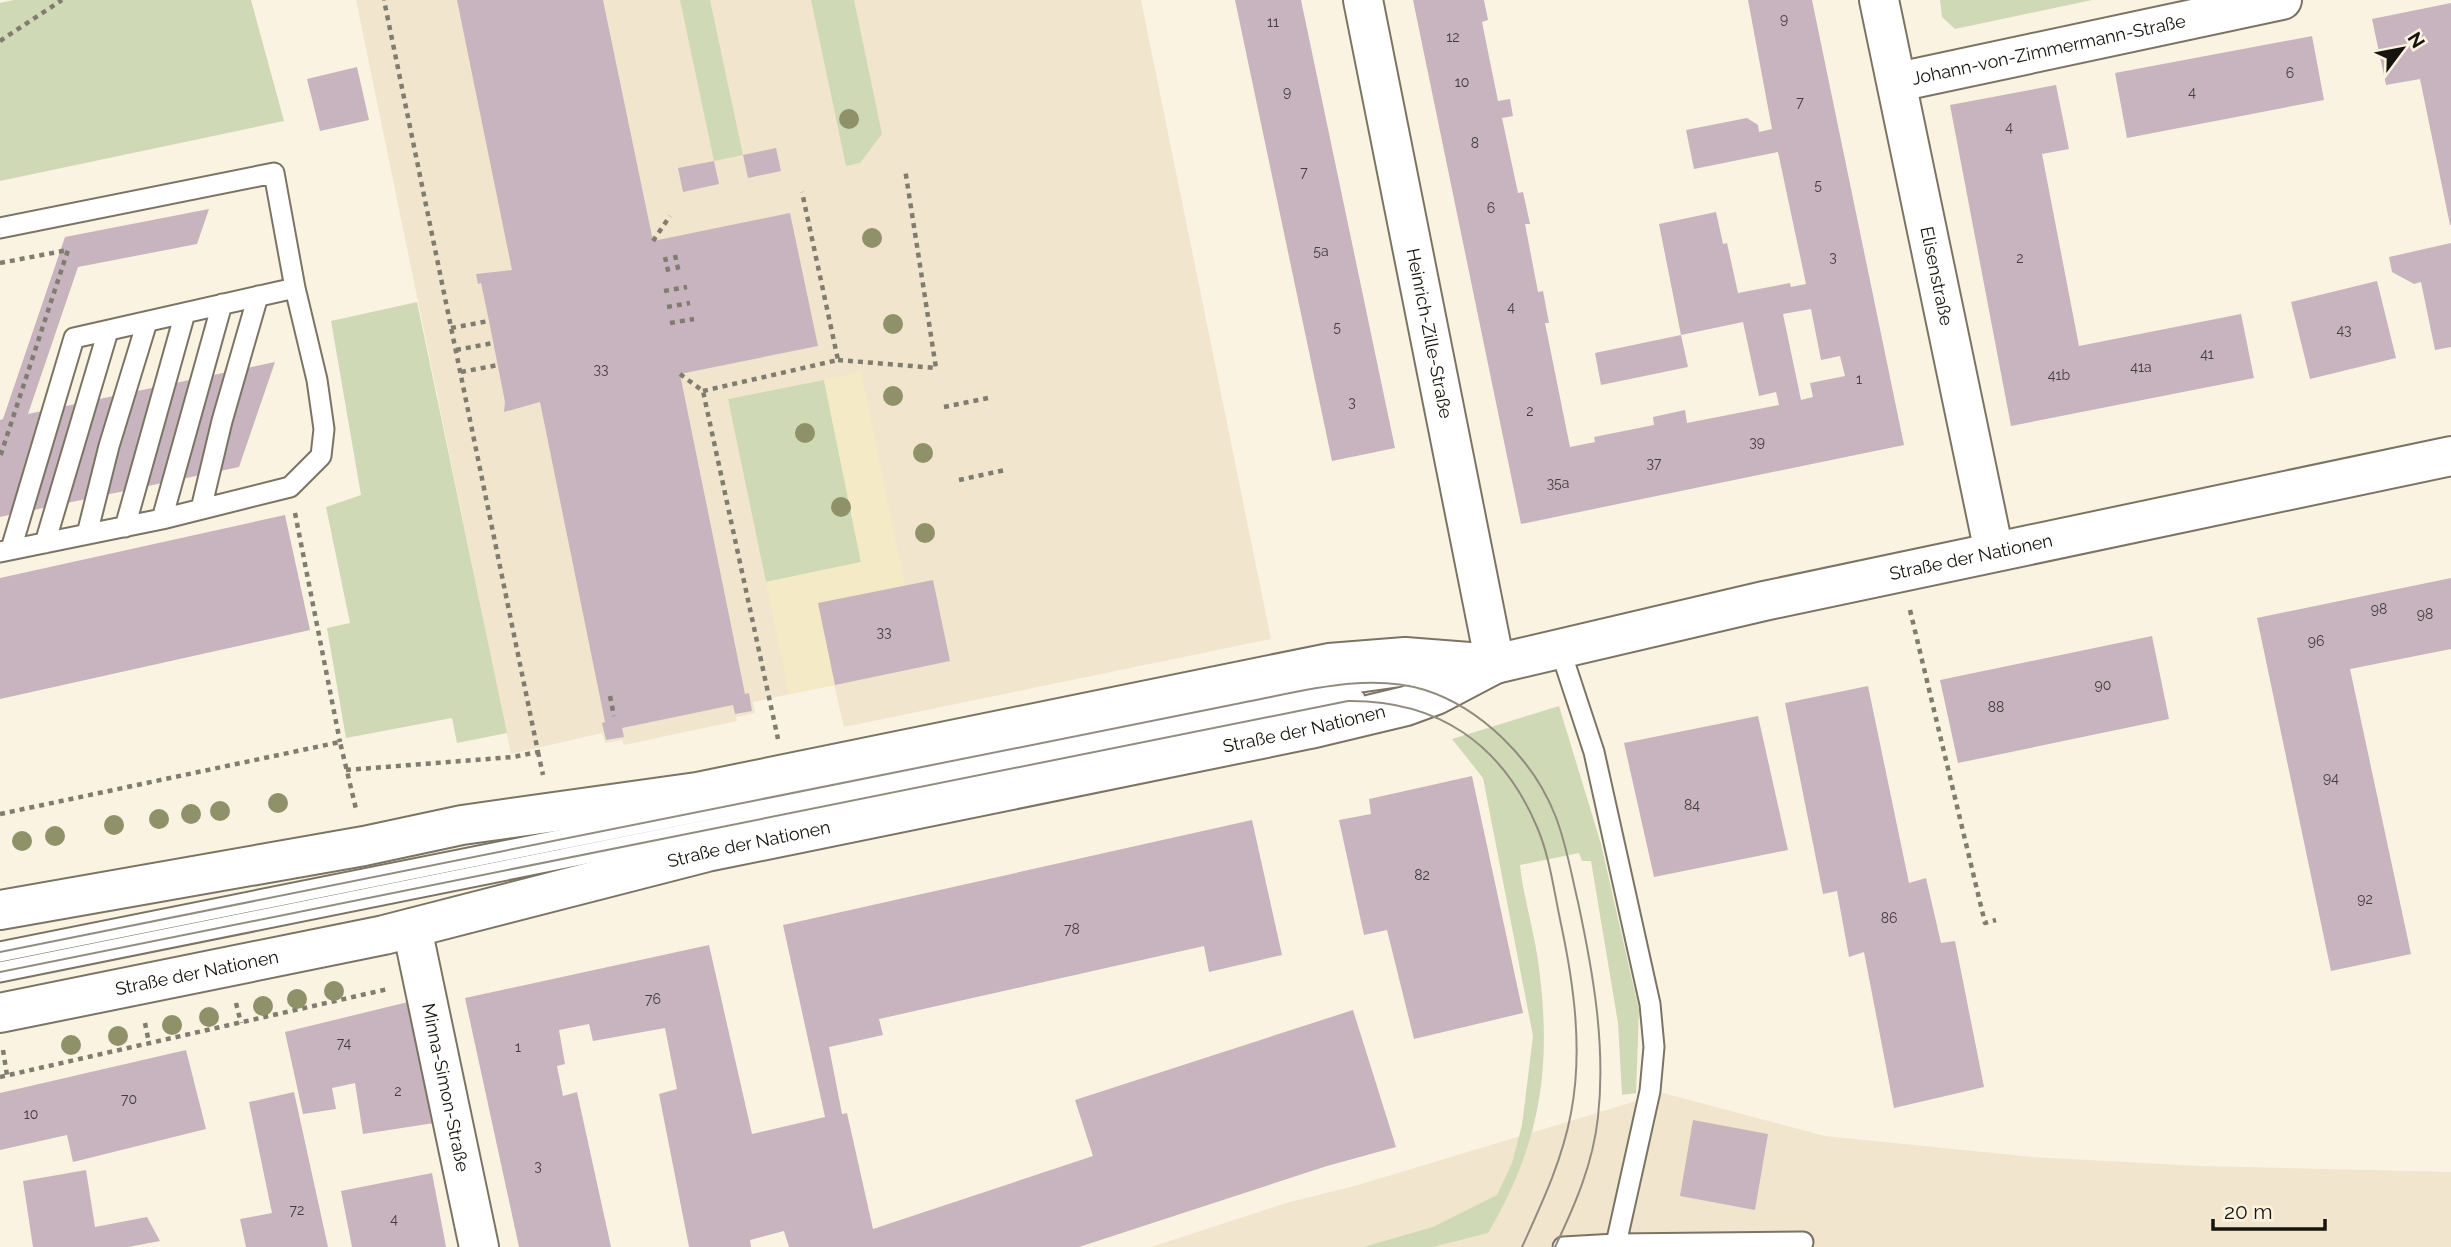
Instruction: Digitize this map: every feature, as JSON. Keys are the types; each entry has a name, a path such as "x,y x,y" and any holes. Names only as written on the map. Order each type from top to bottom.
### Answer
{"main road":[{"name":"Heinrich-Zille-Straße","path":"1363,0 1495,664"},
{"name":"Elisenstraße","path":"1879,0 1994,552"},
{"name":"Johann-von-Zimmermann-Straße","path":"1898,82 2282,0"},
{"name":"Straße der Nationen","path":"0,1013 398,931 668,860 1378,713 1436,695 1495,664 1901,572 2451,456"},
{"name":"Straße der Nationen","path":"0,910 365,846 488,821 696,792 1329,663 1405,657 1495,664"},
{"name":"Minna-Simon-Straße","path":"398,931 479,1247"}],"lane":[{"path":"0,228 274,173 295,288 317,380 324,429 321,456 289,487 162,519 6,551 74,338 295,288"},
{"path":"201,509 222,421 258,296"},
{"path":"162,519 222,304"},
{"path":"125,527 185,313"},
{"path":"87,534 109,446 147,322"},
{"path":"45,543 108,331"},
{"path":"1560,649 1594,752 1650,1004 1654,1047 1650,1091 1616,1244"},
{"path":"0,952 1241,703 1346,684 1495,664"},
{"path":"0,972 1348,701 1495,664"},
{"path":"1563,1247 1803,1242"}],"path":[{"path":"0,41 62,0"},
{"path":"346,771 513,757 538,752 384,0"},
{"path":"703,391 838,360 936,368 905,169"},
{"path":"802,192 838,360"},
{"path":"653,241 670,216"},
{"path":"0,263 68,250 0,457"},
{"path":"665,257 669,275"},
{"path":"670,324 694,319"},
{"path":"451,328 489,321"},
{"path":"456,350 493,343"},
{"path":"461,372 498,365"},
{"path":"680,374 703,391 785,775"},
{"path":"944,407 988,398"},
{"path":"958,480 1005,470"},
{"path":"294,508 346,771 365,846"},
{"path":"1901,572 1985,923 1996,920"},
{"path":"610,696 614,716"},
{"path":"0,814 340,742"},
{"path":"0,1077 395,988 398,931"},
{"path":"236,1003 240,1023"},
{"path":"144,1022 149,1043"}],"shaded area":[{"path":"356,0 1141,0 1271,639 844,727 834,685 753,702 755,713 736,717 737,721 624,745 622,740 605,743 602,733 511,754"},
{"path":"1663,1093 1825,1136 2033,1157 2200,1166 2451,1172 2451,1247 1151,1247 1286,1203 1358,1185"}],"green space":[{"path":"14,0 251,0 284,121 0,181 0,3"},
{"path":"680,0 710,0 743,155 714,161"},
{"path":"811,0 854,0 882,134 860,163 846,166"},
{"path":"1940,0 2092,0 1955,29 1942,17"},
{"path":"417,302 507,733 457,743 452,718 346,738 327,628 350,623 326,507 361,495 331,321"},
{"path":"824,380 861,562 766,582 728,399"},
{"path":"1559,706 1601,844 1639,1010 1636,1093 1622,1095 1618,1023 1591,861 1582,861 1579,853 1520,865 1537,954 1544,1030 1539,1099 1521,1165 1507,1199 1488,1233 1433,1247 1363,1247 1433,1227 1497,1195 1512,1163 1522,1125 1533,1036 1483,778 1452,739"}],"sand":[{"path":"861,372 905,585 818,603 835,685 789,694 766,582 861,562 824,380"}],"building":[{"path":"457,0 603,0 653,241 790,213 818,346 680,374 745,694 749,693 752,711 735,714 733,705 622,728 624,737 606,740 602,723 605,722 540,402 504,412 505,402 489,321 481,283 478,284 476,274 512,270"},
{"path":"1235,0 1301,0 1395,448 1332,461"},
{"path":"1413,0 1484,0 1488,20 1482,22 1498,101 1510,99 1513,116 1502,118 1518,193 1523,192 1530,224 1525,224 1538,292 1543,291 1549,323 1545,323 1570,447 1595,442 1594,437 1654,425 1653,417 1685,410 1687,423 1779,405 1776,392 1759,396 1743,322 1681,335 1659,224 1716,212 1723,244 1727,243 1738,293 1790,283 1791,287 1806,284 1778,152 1694,169 1686,130 1747,118 1758,125 1759,132 1772,129 1748,0 1812,0 1904,445 1521,524","holes":["1811,309 1821,360 1840,356 1845,376 1810,383 1813,397 1801,400 1783,314"]},
{"path":"2451,3 2450,225 2420,79 2386,85 2372,19"},
{"path":"2312,36 2324,100 2127,138 2115,73"},
{"path":"357,67 369,120 320,131 307,79"},
{"path":"2056,85 2069,149 2042,154 2079,346 2241,314 2254,378 2011,426 1950,105"},
{"path":"776,148 781,171 748,178 743,155"},
{"path":"714,161 719,184 683,192 678,168"},
{"path":"209,209 197,244 78,267 28,414 275,362 239,467 0,517 0,420 3,419 65,237"},
{"path":"2451,243 2451,347 2435,350 2421,282 2414,284 2392,272 2389,257"},
{"path":"2377,281 2396,358 2310,379 2291,302"},
{"path":"1681,335 1688,367 1601,385 1595,353"},
{"path":"285,515 310,630 0,699 0,578"},
{"path":"2451,578 2451,649 2350,669 2411,954 2331,971 2257,618"},
{"path":"933,580 950,661 835,685 818,603"},
{"path":"2152,636 2169,719 1958,763 1940,680"},
{"path":"1868,686 1909,883 1926,878 1941,943 1955,941 1984,1087 1894,1108 1864,952 1849,957 1837,891 1823,894 1785,703"},
{"path":"1758,716 1788,850 1654,877 1624,743"},
{"path":"1472,776 1523,1013 1414,1039 1387,930 1364,935 1339,820 1371,814 1369,799"},
{"path":"1252,820 1282,955 1209,972 1204,946 879,1019 883,1035 829,1047 842,1114 847,1113 873,1229 1093,1156 1075,1100 1353,1010 1396,1147 1327,1166 1079,1247 789,1247 784,1231 750,1240 751,1247 689,1247 659,1094 677,1089 665,1028 593,1041 589,1024 559,1030 565,1064 557,1066 563,1096 577,1092 611,1247 519,1247 465,998 709,945 752,1134 825,1117 783,925"},
{"path":"408,1002 434,1123 363,1134 355,1083 332,1088 336,1109 303,1114 285,1032"},
{"path":"186,1050 206,1129 73,1162 67,1135 0,1150 0,1093"},
{"path":"294,1092 328,1247 246,1247 240,1219 272,1213 249,1102"},
{"path":"1693,1120 1768,1134 1755,1210 1680,1196"},
{"path":"86,1170 95,1227 147,1217 160,1241 128,1247 33,1247 23,1181"},
{"path":"432,1173 446,1247 352,1247 341,1191"}],"tram line":[{"path":"0,952 1310,689 1356,683 1403,685 1446,698 1466,709 1503,738 1533,774 1545,794 1565,847 1597,1009 1600,1090 1596,1134 1587,1168 1555,1247"},
{"path":"0,972 1348,701 1381,703 1411,709 1438,719 1463,732 1486,750 1523,798 1537,827 1548,862 1573,994 1577,1042 1575,1090 1551,1182 1522,1247"}]}
